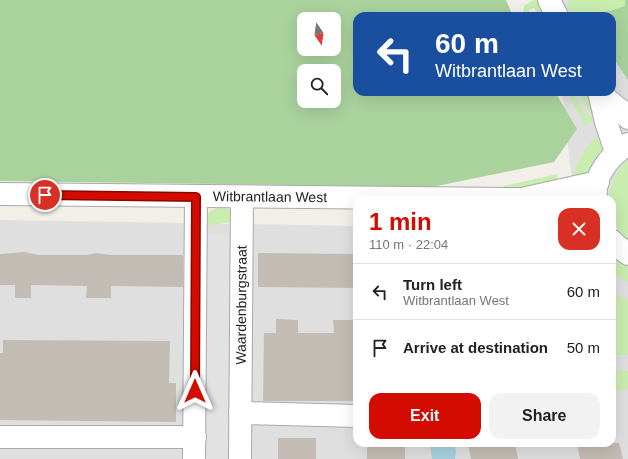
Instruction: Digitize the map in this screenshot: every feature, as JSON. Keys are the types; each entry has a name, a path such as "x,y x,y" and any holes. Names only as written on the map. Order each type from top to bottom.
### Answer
{"street":[{"path":"549,0 555,12"},
{"path":"555,195 597,190 608,161 622,148 606,122 600,96"},
{"path":"604,96 628,118"},
{"name":"Witbrantlaan West","path":"0,194 353,198"},
{"path":"194,459 196,197"},
{"name":"Waardenburgstraat","path":"240,459 242,197"},
{"path":"616,245 628,254"},
{"path":"240,413 353,416"},
{"path":"0,437 195,438"}],"shaded area":[{"path":"552,0 628,0 628,459 0,459 0,220 353,226 353,447 616,447 616,195 574,195 562,96 616,96 616,12 554,12"},
{"path":"200,235 238,235 236,459 199,459"}],"green space":[{"path":"0,0 506,0 511,12 353,12 353,96 557,96 577,129 554,162 432,187 0,181"},
{"path":"533,0 537,0 542,12 536,12 534,8 529,10 530,12 523,12 524,6"},
{"path":"569,0 625,0 625,6 606,12 569,12"},
{"path":"625,0 628,0 628,80 616,62 616,12 606,12 625,6"},
{"path":"569,96 575,96 587,118 590,114 581,96 588,96 598,117 585,125"},
{"path":"600,134 605,152 589,174 573,180 576,166 582,154"},
{"path":"628,160 628,241 616,227 616,195 610,195 614,177"},
{"path":"558,174 556,185 505,189 503,187 504,186"},
{"path":"218,208 230,210 237,220 206,226 206,219 209,212"},
{"path":"616,255 628,264 628,282 616,276"},
{"path":"616,294 628,300 628,355 616,355"},
{"path":"616,370 628,371 628,389 616,391"}],"water":[{"path":"430,447 455,447 455,459 432,459"}],"building":[{"path":"24,252 39,255 87,255 96,253 111,255 183,255 183,287 111,286 111,298 86,298 87,286 31,285 31,298 15,298 15,285 0,285 0,254"},
{"path":"258,253 353,254 353,288 258,287"},
{"path":"276,319 298,320 298,333 334,333 333,320 353,320 353,401 263,401 264,333 276,333"},
{"path":"3,340 170,341 169,383 176,383 176,422 0,420 0,353 3,353"},
{"path":"278,438 316,438 316,459 278,459"},
{"path":"616,443 619,443 623,459 580,459 578,447 616,447"},
{"path":"367,447 405,447 405,459 367,459"},
{"path":"469,447 516,447 518,459 471,459"}],"route":[{"path":"45,195 196,197 195,391"}]}
